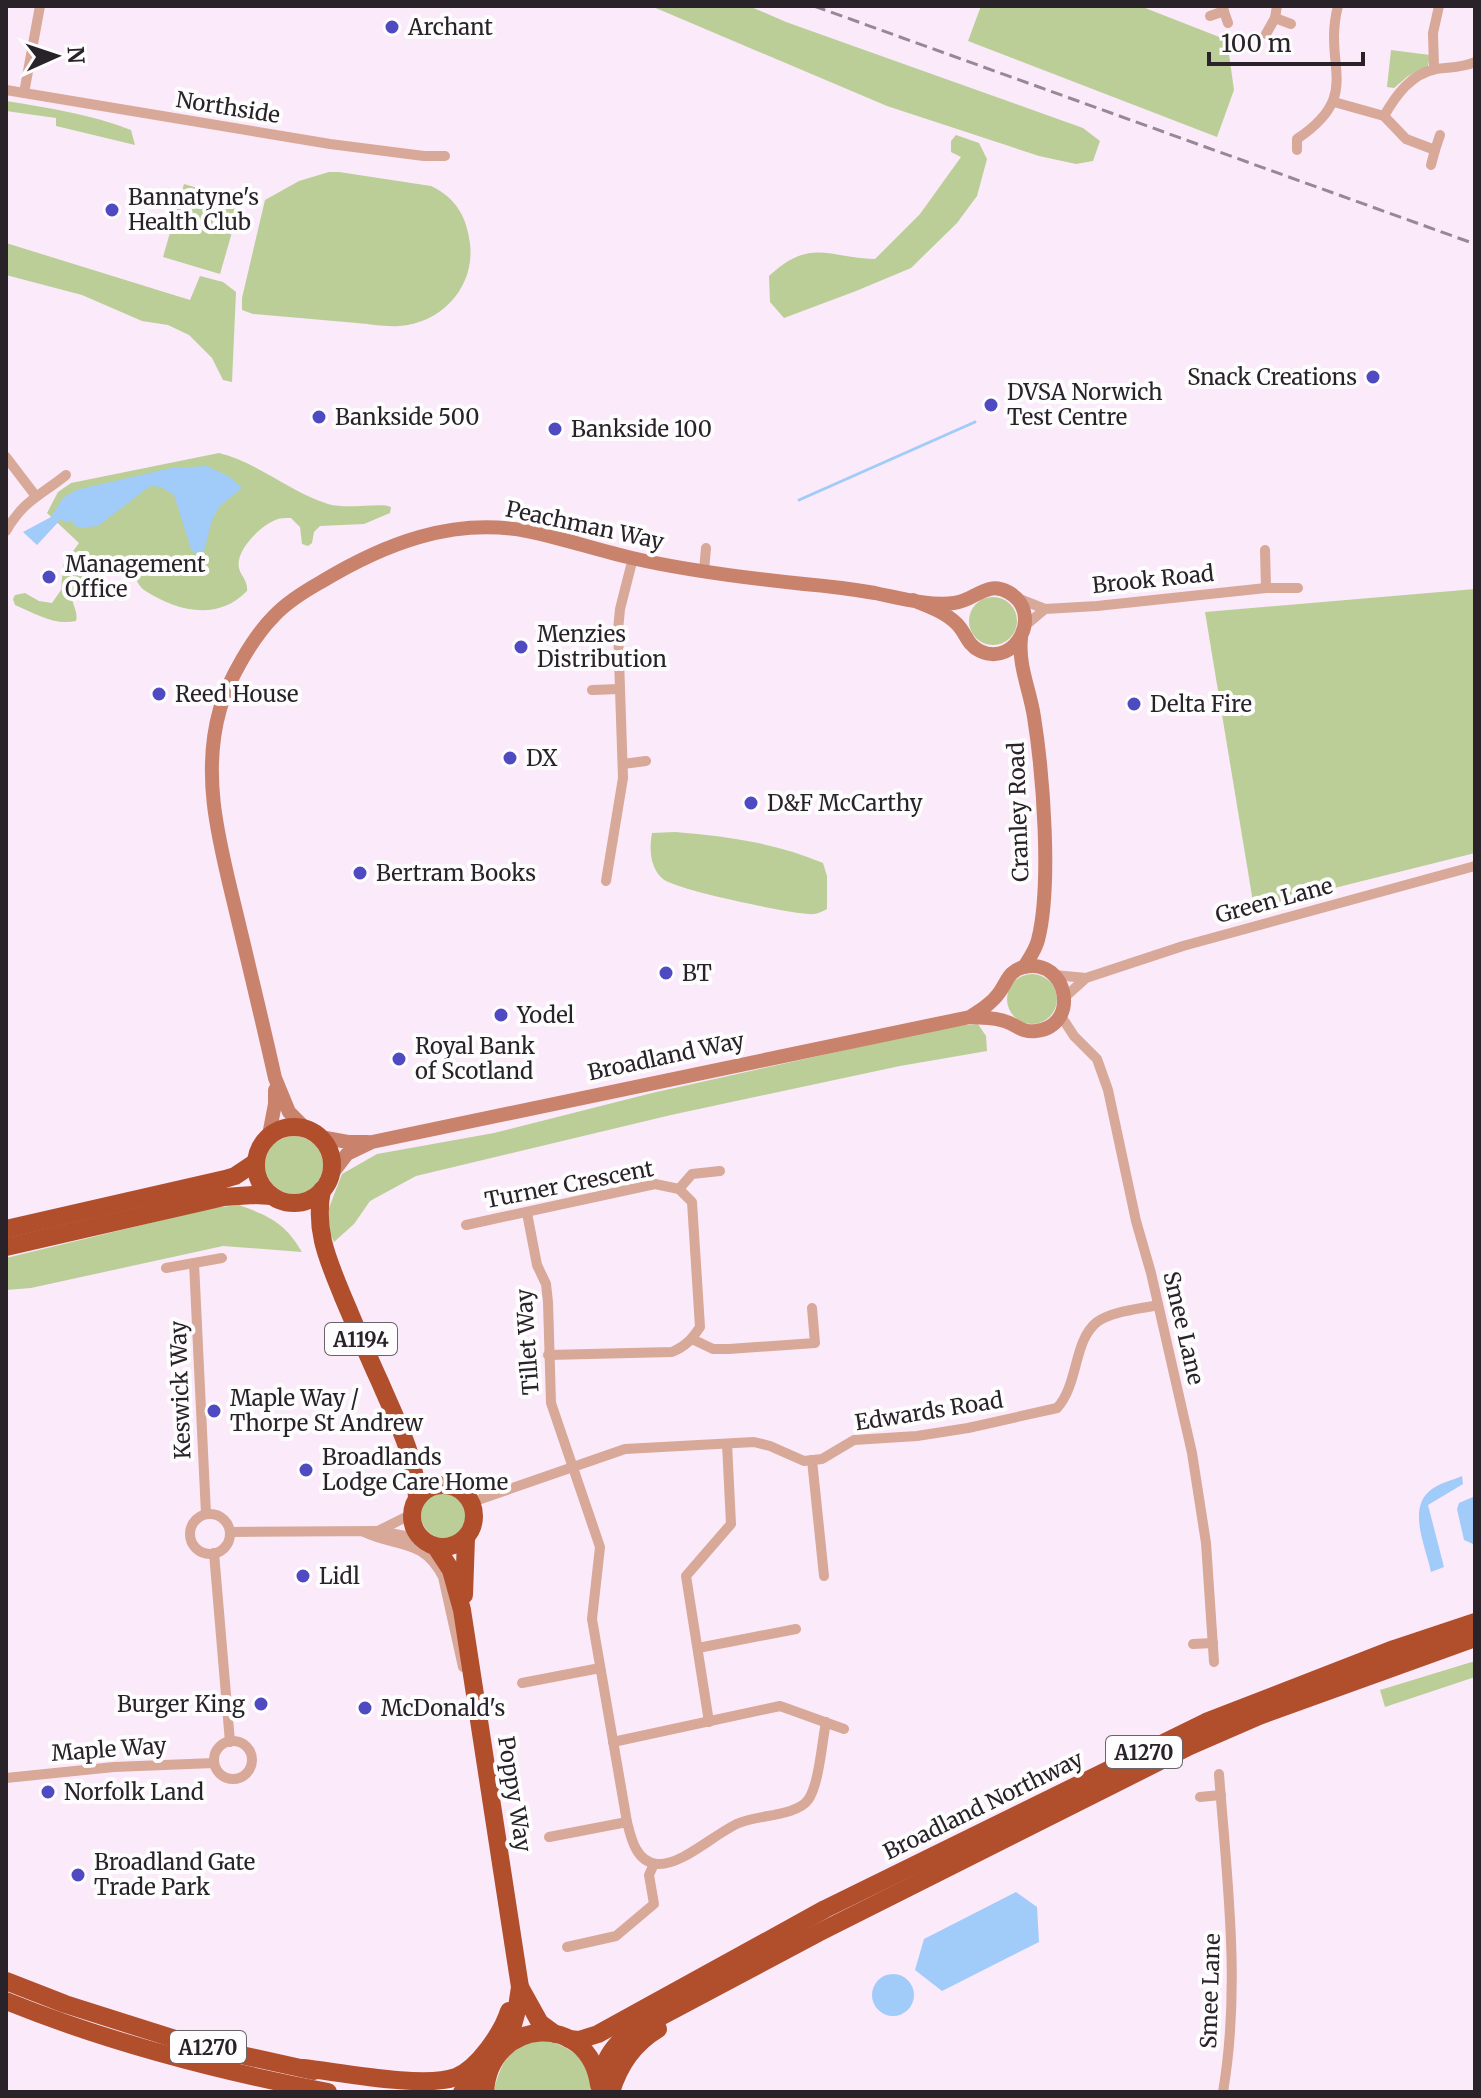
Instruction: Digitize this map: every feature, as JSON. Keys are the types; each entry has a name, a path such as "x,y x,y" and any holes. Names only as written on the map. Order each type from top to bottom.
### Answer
{"highway":[{"path":"6,1247 224,1197 253,1195 280,1199 305,1202 327,1182 331,1156 313,1132 286,1127 269,1135 260,1147 256,1162 259,1181 280,1199"},
{"path":"6,1229 225,1179 256,1162"},
{"name":"A1194","path":"320,1236 319,1209 327,1182"},
{"name":"A1194","path":"280,1199 301,1211 320,1236 406,1440 417,1475 414,1506"},
{"name":"A1194","path":"406,1440 435,1476 451,1485"},
{"path":"451,1485 459,1488 472,1502 475,1521 466,1538 457,1545 429,1543 413,1523 414,1506 432,1486 451,1485"},
{"name":"Poppy Way","path":"462,1610 466,1538"},
{"name":"Poppy Way","path":"429,1543 451,1570 462,1610 495,1817 520,1987 508,2043"},
{"name":"Broadland Northway","path":"508,2043 523,2035 539,2032 579,2040 598,2034 825,1909 1206,1722 1394,1649 1475,1622"},
{"name":"Broadland Northway","path":"603,2089 604,2060 628,2034 818,1933 1190,1746 1273,1711 1475,1638"},
{"path":"303,2068 399,2079 441,2080 466,2072 490,2043 507,2016 511,2003 494,1869 495,1817"},
{"name":"A1270","path":"6,1981 65,2004 191,2044 415,2092"},
{"name":"Poppy Way","path":"520,1987 540,2023 589,2057 603,2089"},
{"name":"A1270","path":"6,2001 171,2057 328,2092"},
{"path":"462,2092 486,2084 498,2052 508,2043"}],"street":[{"path":"24,93 40,6"},
{"path":"1266,34 1275,18 1277,6"},
{"path":"1293,141 1319,123 1334,102 1335,20 1338,6"},
{"path":"1434,69 1433,33 1439,6"},
{"path":"1210,16 1224,13"},
{"path":"1275,18 1291,24"},
{"path":"1384,116 1403,87 1434,69 1455,69 1475,62"},
{"name":"Northside","path":"6,90 330,144 445,156"},
{"path":"1334,102 1384,116 1406,139 1435,150"},
{"path":"1431,165 1440,135"},
{"path":"6,457 35,495"},
{"path":"6,531 19,511 35,495 66,475"},
{"name":"Peachman Way","path":"313,1132 289,1112 275,1078 211,789 212,749 220,709 233,677 273,616 306,591 379,552 427,534 500,527 704,571 846,588 913,600 951,603 968,599 988,588 1000,589 1017,598"},
{"path":"704,571 706,548"},
{"path":"1265,550 1266,588"},
{"path":"606,881 622,795 619,620 633,558"},
{"name":"Brook Road","path":"1017,598 1045,609 1266,588 1298,588"},
{"path":"1017,598 1024,611 1024,632"},
{"path":"959,626 961,612 968,599"},
{"name":"Peachman Way","path":"913,600 933,608 959,626 972,646 992,654"},
{"path":"992,654 1012,647 1045,609"},
{"name":"Cranley Road","path":"1024,632 1020,650 1036,730 1043,886 1038,943 1024,967"},
{"path":"992,654 1011,666 1024,680"},
{"path":"592,690 620,689"},
{"path":"623,764 646,761"},
{"name":"Green Lane","path":"1065,997 1086,978 1183,946 1475,866"},
{"name":"Cranley Road","path":"1038,943 1050,972"},
{"path":"1024,967 1050,972 1061,983 1065,997 1061,1016 1048,1028"},
{"name":"Broadland Way","path":"970,1017 1000,992 1006,979 1024,967"},
{"name":"Green Lane","path":"1050,972 1086,978"},
{"path":"1000,992 1000,1008 1008,1022"},
{"name":"Smee Lane","path":"1061,1016 1074,1036 1097,1059 1108,1090 1192,1453 1200,1506 1214,1662"},
{"name":"Broadland Way","path":"313,1132 348,1142 372,1142 970,1017 1008,1022 1017,1029 1029,1032 1048,1028"},
{"path":"1048,1028 1074,1036"},
{"name":"Peachman Way","path":"269,1135 275,1104 275,1078"},
{"name":"Broadland Way","path":"327,1182 347,1154 372,1142"},
{"name":"Turner Crescent","path":"679,1189 692,1174 720,1171"},
{"name":"Turner Crescent","path":"466,1225 655,1184 685,1191 692,1202 700,1327 692,1339"},
{"name":"Tillet Way","path":"527,1213 537,1265 546,1284 551,1403 600,1547 592,1619 627,1822 633,1844 642,1858 654,1864"},
{"path":"166,1268 222,1258"},
{"name":"Keswick Way","path":"194,1263 206,1514"},
{"name":"Edwards Road","path":"812,1460 831,1455 854,1440 917,1436 968,1428 1057,1408 1070,1391 1085,1336 1095,1323 1107,1317 1158,1305"},
{"path":"548,1355 672,1352 685,1347 692,1339 713,1349 815,1343 812,1308"},
{"path":"472,1502 625,1449 754,1442 804,1461 812,1460 824,1576"},
{"path":"709,1722 686,1576 731,1524 727,1444"},
{"path":"378,1531 414,1506"},
{"path":"206,1514 223,1519 230,1532 225,1547 214,1553 201,1551 192,1541 195,1521 206,1514"},
{"path":"230,1532 378,1531 429,1543"},
{"path":"364,1532 412,1545 425,1552 436,1565 443,1577 481,1731"},
{"path":"214,1553 230,1742"},
{"path":"698,1648 796,1629"},
{"path":"1193,1644 1213,1643"},
{"path":"522,1683 600,1668"},
{"path":"613,1742 780,1706 844,1729"},
{"path":"567,1947 616,1936 654,1904 649,1875 654,1864 682,1857 741,1822 799,1808 809,1799 814,1786 826,1722"},
{"path":"230,1742 239,1742 251,1756 250,1768 242,1777 230,1779 219,1773 214,1763 218,1749 230,1742"},
{"name":"Maple Way","path":"6,1778 114,1767 214,1763"},
{"name":"Smee Lane","path":"1219,1774 1233,1955 1228,2061 1223,2092"},
{"path":"1200,1797 1221,1795"},
{"path":"549,1837 627,1822"}],"green space":[{"path":"651,6 749,6 1083,128 1100,141 1093,161 1076,164 1039,156 887,106"},
{"path":"981,6 1140,6 1227,40 1234,90 1217,137 968,41"},
{"path":"1391,50 1430,55 1428,66 1408,76 1394,88 1387,87"},
{"path":"6,101 116,124 131,130 135,145 56,126 56,118 6,111"},
{"path":"956,135 979,143 987,159 977,196 957,223 911,268 784,318 770,302 769,276 784,264 809,253 875,259 920,214 961,157 951,152 951,141"},
{"path":"329,172 431,186 447,196 459,209 466,225 470,259 461,288 442,310 415,323 394,326 253,314 242,310 242,298 265,200 299,181"},
{"path":"184,184 241,201 220,274 163,257"},
{"path":"6,243 190,300 200,276 223,282 236,292 232,382 223,380 212,358 189,335 168,325 142,321 82,295 6,275"},
{"path":"219,453 328,504 386,506 391,507 390,513 364,524 320,526 308,546 302,544 300,527 291,518 272,522 251,539 241,553 239,568 247,591 223,607 196,610 169,603 144,590 131,574 122,570 97,572 76,585 72,595 76,621 52,620 15,605 15,595 25,593 39,601 52,603 61,590 63,565 79,543 47,513 58,492 71,483"},
{"path":"1475,589 1475,853 1254,908 1205,612"},
{"path":"993,597 1010,604 1017,621 1010,638 993,645 976,638 969,621 976,604"},
{"path":"675,832 750,842 787,850 823,863 827,876 827,909 812,914 779,910 672,884 655,869 651,845 652,833"},
{"path":"1032,974 1050,981 1057,999 1050,1017 1032,1024 1014,1017 1007,999 1014,981"},
{"path":"978,1024 986,1036 987,1051 900,1066 671,1115 416,1176 370,1201 354,1224 334,1242 328,1229 327,1213 342,1174 377,1154 494,1133 652,1093 953,1026"},
{"path":"294,1136 315,1144 323,1165 315,1186 294,1194 273,1186 265,1165 273,1144"},
{"path":"239,1205 276,1222 290,1234 302,1252 223,1246 31,1288 6,1290 6,1258 212,1208"},
{"path":"444,1492 460,1499 467,1515 460,1531 444,1538 428,1531 421,1515 428,1499"},
{"path":"1475,1661 1475,1677 1385,1707 1380,1690"},
{"path":"544,2040 563,2046 578,2057 588,2072 592,2092 493,2092 508,2056 522,2046"}],"water":[{"path":"207,466 230,477 242,488 220,506 212,520 204,551 196,554 191,549 174,495 161,487 150,486 98,526 78,528 70,520 66,523 61,519 37,545 23,532 51,517 63,498 76,490 171,468"},
{"path":"1462,1476 1463,1484 1428,1505 1444,1567 1431,1572 1420,1528 1420,1506 1432,1489"},
{"path":"1475,1496 1473,1544 1464,1540 1457,1509 1459,1503"},
{"path":"1016,1892 1037,1907 1039,1942 942,1991 915,1970 924,1939"},
{"path":"893,1974 908,1980 914,1995 908,2010 893,2016 878,2010 872,1995 878,1980"}],"waterway":[{"path":"799,500 975,422"}],"railway":[{"path":"814,6 1475,244"}],"place":[{"name":"Archant","path":"392,27"},
{"name":"Bannatyne's Health Club","path":"112,210"},
{"name":"Snack Creations","path":"1373,377"},
{"name":"DVSA Norwich Test Centre","path":"991,405"},
{"name":"Bankside 500","path":"319,417"},
{"name":"Bankside 100","path":"555,429"},
{"name":"Management Office","path":"49,577"},
{"name":"Menzies Distribution","path":"521,647"},
{"name":"Reed House","path":"159,694"},
{"name":"Delta Fire","path":"1134,704"},
{"name":"DX","path":"510,758"},
{"name":"D&F McCarthy","path":"751,803"},
{"name":"Bertram Books","path":"360,873"},
{"name":"BT","path":"666,973"},
{"name":"Yodel","path":"501,1015"},
{"name":"Royal Bank of Scotland","path":"399,1059"},
{"name":"Maple Way / Thorpe St Andrew","path":"214,1411"},
{"name":"Broadlands Lodge Care Home","path":"306,1470"},
{"name":"Lidl","path":"303,1576"},
{"name":"Burger King","path":"261,1704"},
{"name":"McDonald's","path":"365,1708"},
{"name":"Norfolk Land","path":"48,1792"},
{"name":"Broadland Gate Trade Park","path":"78,1875"}]}
